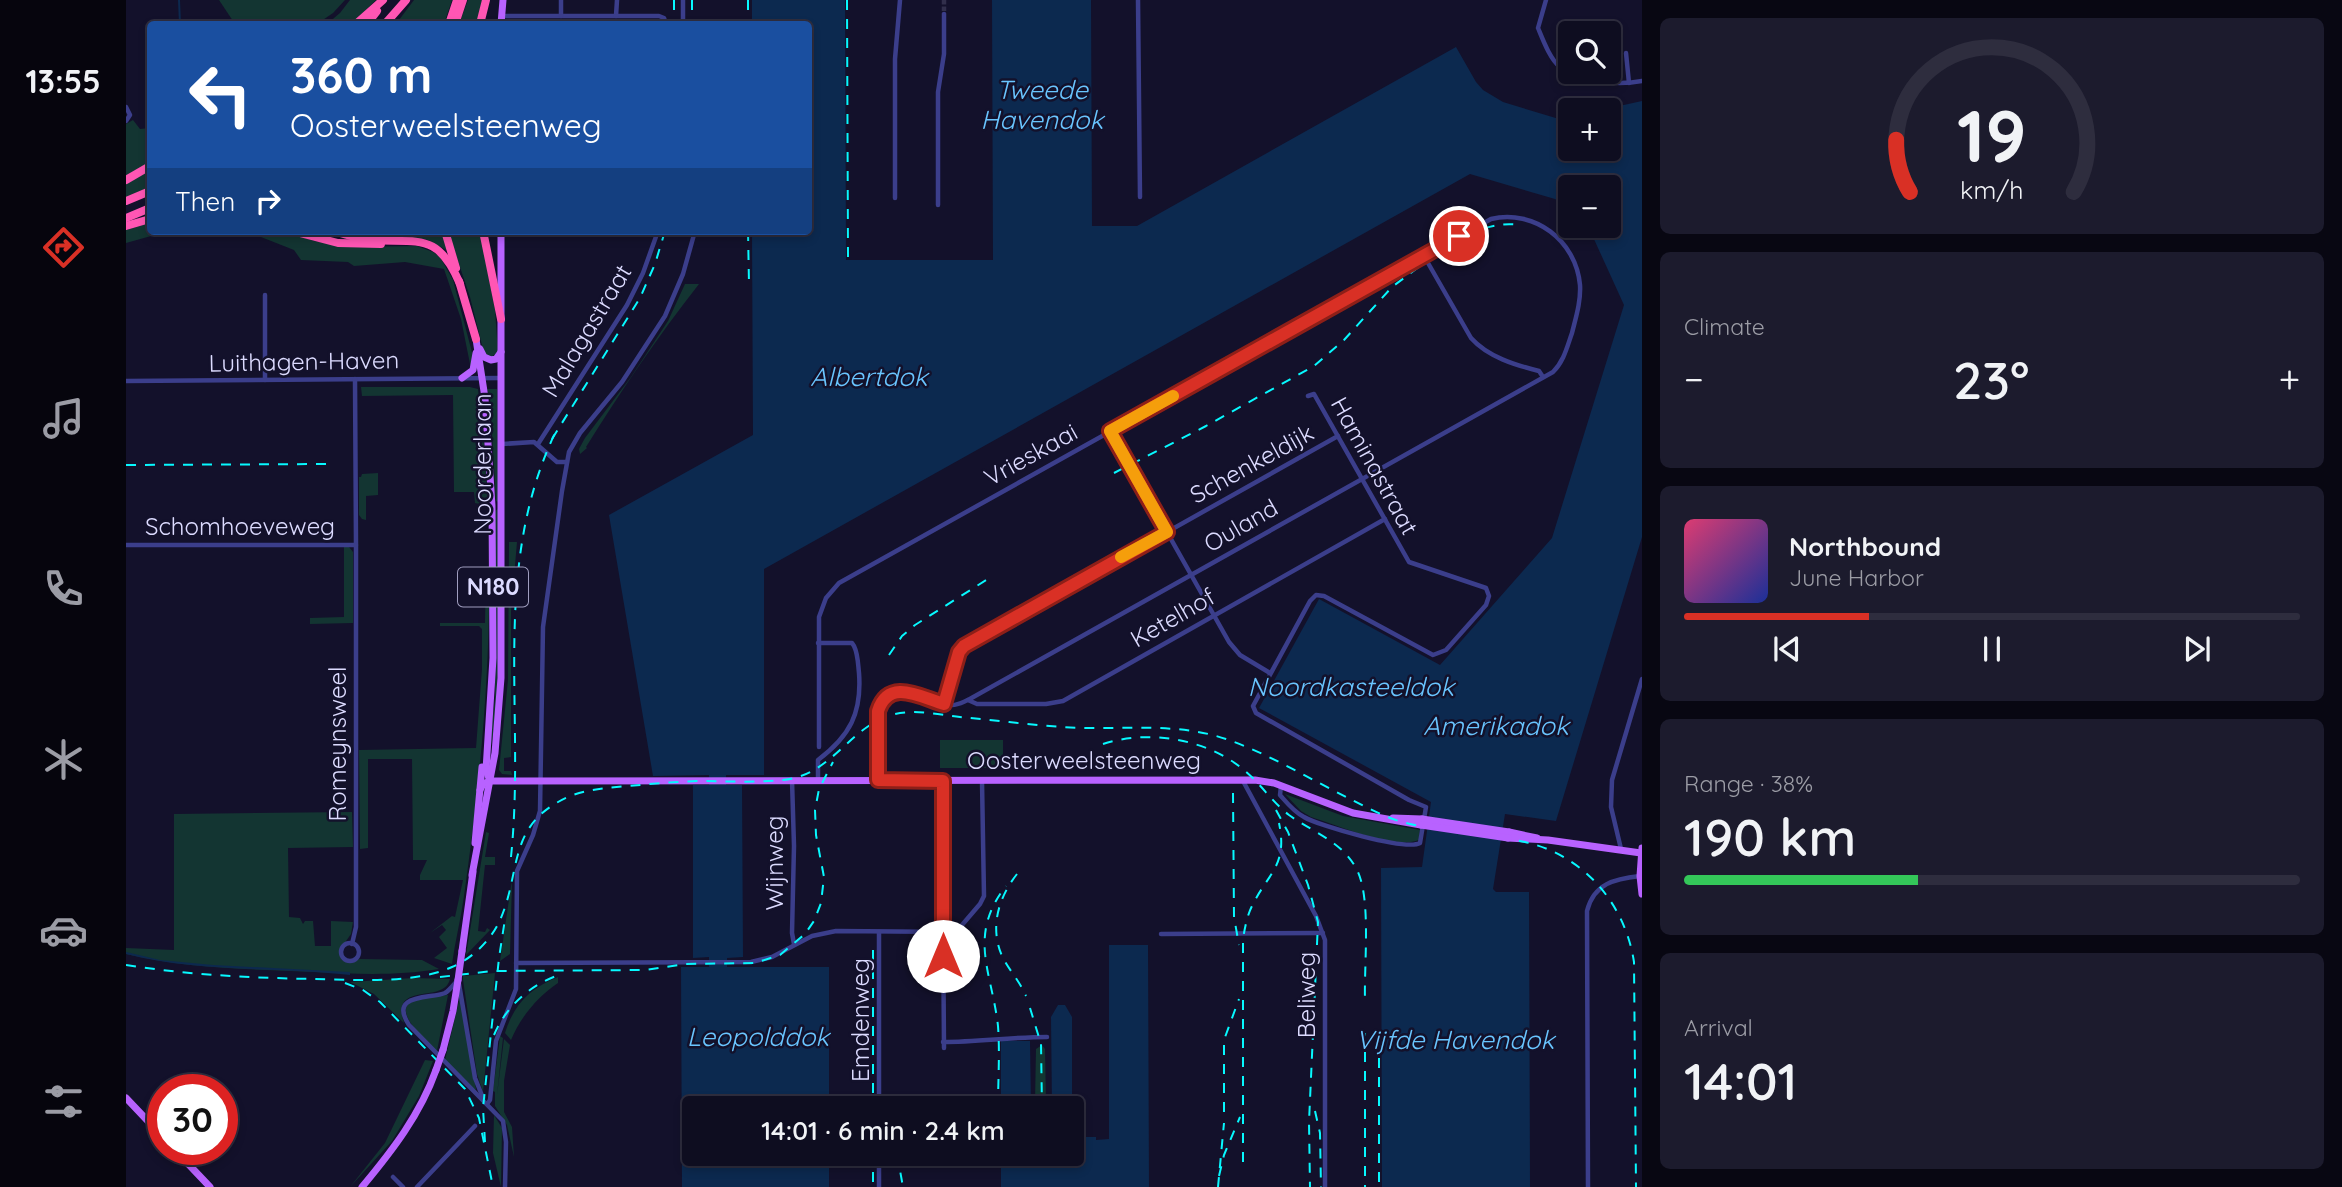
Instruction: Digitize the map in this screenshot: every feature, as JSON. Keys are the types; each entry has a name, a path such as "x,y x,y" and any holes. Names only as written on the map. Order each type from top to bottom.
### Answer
{"highway":[{"path":"360,21 384,0"},
{"path":"369,21 384,0"},
{"path":"388,21 406,0"},
{"path":"393,21 406,0"},
{"path":"450,21 457,0"},
{"path":"456,21 463,0"},
{"path":"481,21 486,0"},
{"path":"126,180 147,168"},
{"path":"126,201 147,192"},
{"path":"127,223 147,210"},
{"path":"127,223 147,219"},
{"path":"304,235 351,244 374,245 408,241"},
{"path":"350,235 366,239 427,244 440,251 450,262 460,284"},
{"name":"Noorderlaan","path":"445,235 476,339"},
{"path":"484,235 501,319"}],"main road":[{"path":"501,20 503,0"},
{"name":"Noorderlaan","path":"472,874 495,753 503,631 501,235"},
{"path":"476,339 487,359 496,359 501,351"},
{"path":"462,378 475,366 476,339"},
{"name":"Noorderlaan","path":"476,339 483,378 492,506 493,658 485,771 490,781"},
{"path":"492,506 502,506"},
{"name":"Noorderlaan","path":"362,1187 409,1126 443,1050 458,980 487,745"},
{"path":"495,753 496,774 506,781"},
{"name":"Oosterweelsteenweg","path":"540,781 1258,780 1347,811 1622,850"},
{"path":"480,790 483,784 490,781 540,781"},
{"path":"1642,848 1642,894"},
{"path":"1622,850 1641,853"},
{"path":"126,1098 147,1120"},
{"path":"189,1165 210,1187"}],"street":[{"path":"561,0 561,16"},
{"path":"616,16 617,0"},
{"path":"683,0 683,21"},
{"path":"895,198 895,59 900,0"},
{"path":"1138,0 1140,197"},
{"path":"1546,0 1537,24 1539,32 1556,62 1564,70 1604,83 1642,81"},
{"path":"938,205 938,92 944,54 944,14"},
{"path":"501,20 561,16 659,16 665,21"},
{"path":"1626,53 1629,83"},
{"path":"126,107 128,120"},
{"name":"Vrieskaai","path":"818,747 818,643 821,606 839,583 1491,219 1519,216 1529,219 1548,229 1563,244 1574,261 1578,272 1579,306 1561,365 1553,372"},
{"name":"Malagastraat","path":"538,444 627,304 643,273 657,235"},
{"path":"485,1102 490,1100 496,1041 515,995 516,879 540,814 543,627 569,452 580,433 622,382 665,316 683,274 694,235"},
{"path":"1424,256 1465,328 1480,348 1539,371 1543,377"},
{"path":"265,295 265,380"},
{"name":"Ouland","path":"944,704 957,705 968,700 1553,372"},
{"name":"Luithagen-Haven","path":"126,381 501,378"},
{"name":"Schomhoeveweg","path":"126,545 356,545 355,379"},
{"name":"Haminastraat","path":"1270,673 1310,601 1316,595 1324,596 1426,653 1436,654 1446,650 1486,605 1489,596 1486,588 1409,562 1314,394 1308,396"},
{"path":"1110,431 1234,649 1270,673 1253,706 1256,713 1426,807 1421,841 1416,846 1409,846 1310,821 1282,798 1279,792 1281,786"},
{"name":"Schenkeldijk","path":"944,704 959,652 964,646 1338,436"},
{"path":"502,444 530,441 538,444 556,461 567,462"},
{"name":"Ketelhof","path":"968,700 976,705 1055,703 1385,519"},
{"name":"Romeynsweel","path":"352,944 356,930 356,545"},
{"path":"818,643 852,643 855,646 861,694 855,718 832,750 818,760 818,781"},
{"path":"1622,850 1611,807 1612,780 1642,679"},
{"path":"878,780 878,711 886,697 905,691 944,704"},
{"name":"Wijnweg","path":"792,780 794,944"},
{"name":"Beliweg","path":"1243,780 1323,933 1325,1187"},
{"path":"1250,794 1258,780"},
{"path":"943,781 944,1045 985,1042 1001,1037 1047,1037"},
{"path":"516,963 727,963 763,960 812,936 836,931 956,932 984,896 982,781"},
{"path":"1588,1187 1587,911 1594,894 1610,881 1640,876"},
{"name":"Emdenweg","path":"878,932 879,1096"},
{"path":"1161,934 1323,933"},
{"path":"458,980 442,993 410,1000 405,1007 405,1018 409,1026 503,1121 505,1187"},
{"name":"Noorderlaan","path":"458,980 475,1078 485,1102"},
{"path":"417,1187 475,1126"},
{"path":"879,1166 879,1187"},
{"path":"393,1177 403,1187"}],"green space":[{"path":"219,0 345,0 321,21 233,21"},
{"path":"350,0 376,0 354,21 331,21"},
{"path":"414,0 452,0 445,21 398,21"},
{"path":"468,0 482,0 478,21 460,21"},
{"path":"133,120 140,129 147,128 147,164 126,176 126,124"},
{"path":"147,172 147,188 126,197 126,184"},
{"path":"147,224 147,235 155,235 126,243 126,230"},
{"path":"256,235 296,235 346,247 417,246 433,252 440,257 453,280 474,360 471,369 461,319 444,269 405,262 354,266 348,262 301,260 294,250"},
{"path":"366,235 443,235 448,251 426,239"},
{"path":"449,235 481,235 495,310 498,352 490,358 484,353 470,297"},
{"path":"685,284 699,284 640,364 587,448 580,454 579,449 585,438 631,377 668,321"},
{"path":"361,387 478,389 488,503 475,503 474,492 454,492 453,395 362,396"},
{"path":"487,389 497,389 498,502 490,398"},
{"path":"378,473 378,495 366,496 366,520 362,519 359,515 359,477 362,474"},
{"path":"498,509 500,639 495,723 487,769 495,698 495,511"},
{"path":"509,542 517,542 511,612 511,757 504,758 504,771 511,771 512,775 502,774 499,770 508,680"},
{"path":"344,547 349,547 353,552 353,623 310,624 310,618 344,617"},
{"path":"486,573 489,576 488,656 479,776 463,905 452,964 434,958 447,948 439,937 446,930 442,925 430,933 452,916 455,917 463,880 420,880 427,860 413,860 412,759 368,759 368,848 360,849 359,750 476,748 482,629 479,626 440,626 440,623 485,623"},
{"path":"940,740 1003,740 1003,768 940,768"},
{"path":"1285,794 1343,816 1420,830 1419,840 1395,842 1311,817 1301,811"},
{"path":"352,812 353,847 288,848 289,917 300,918 303,924 305,921 313,921 315,946 331,946 331,921 353,922 351,934 339,951 345,962 360,959 422,960 439,969 376,974 243,969 173,963 126,954 126,948 174,950 174,814"},
{"path":"486,832 489,833 485,857 495,857 495,865 485,865 478,931 485,932 487,928 490,930 466,955"},
{"path":"512,882 510,954 500,961 511,886"},
{"path":"495,973 483,1092 477,1074 463,976"},
{"path":"558,977 558,983 537,1001 511,1040 505,1033 518,1005 539,986"},
{"path":"413,978 450,979 446,987 438,991 411,997 404,1002 404,1023 374,994 350,982"},
{"path":"448,995 437,1051 411,1024 406,1008 410,1002 420,998"},
{"path":"460,997 476,1089 475,1090 445,1060"},
{"path":"500,1036 503,1038 497,1095 504,1039 510,1045 504,1081 504,1112 512,1127 514,1157 507,1125 495,1106 493,1091"},
{"path":"1042,1045 1045,1049 1046,1096 1035,1096 1036,1049"},
{"path":"425,1060 433,1061 419,1096 392,1141 350,1187 385,1143"},
{"path":"494,1115 502,1128 501,1187 493,1153"}],"water":[{"path":"752,0 845,0 846,260 993,260 992,0 1091,0 1092,226 1137,226 1456,47 1483,90 1503,102 1558,119 1558,161 1621,161 1621,106 1642,101 1642,537 1556,821 1505,814 1493,889 1496,892 1529,892 1530,1187 1382,1187 1381,868 1422,867 1431,802 1259,708 1319,599 1440,665 1552,538 1624,305 1593,238 1621,238 1621,175 1558,175 1558,201 1470,174 764,569 764,775 726,775 726,785 742,785 743,957 727,958 727,967 829,967 829,1096 682,1096 682,1166 829,1166 829,1187 682,1187 681,967 709,967 709,957 693,958 693,785 709,785 709,775 653,776 609,515 753,435 752,235 812,235 812,21 752,21"},
{"path":"1109,945 1148,945 1149,1187 1001,1187 1001,1166 1084,1166 1084,1137 1109,1139"},
{"path":"126,952 160,960 350,972 350,975 179,964 152,960"},
{"path":"1058,1005 1065,1005 1072,1017 1072,1096 1052,1096 1051,1017"},
{"path":"1001,1041 1030,1041 1031,1096 1001,1096"}],"waterway":[{"path":"179,0 180,21"}],"tunnel":[{"path":"944,0 944,14"}],"railway":[{"path":"674,0 674,21"},
{"path":"692,0 692,21"},
{"path":"748,0 748,21"},
{"path":"847,0 848,258"},
{"path":"1434,254 1485,228 1520,225"},
{"path":"552,439 640,298 664,235"},
{"path":"748,235 749,284"},
{"path":"1114,473 1314,366 1344,340 1392,287 1443,249"},
{"path":"511,857 515,802 514,641 517,587 523,535 536,483 556,431"},
{"path":"126,465 327,464"},
{"path":"889,655 902,636 915,625 991,577"},
{"path":"126,965 220,975 348,980 403,979 437,972 467,959 492,935 507,902 525,835 534,821 548,808 575,794 605,788 696,781 772,781 801,776 830,759 868,726 900,713 923,712 1063,727 1186,730 1206,733 1242,745 1399,821 1510,839 1546,848 1583,870 1598,885 1621,920 1634,962 1636,1187"},
{"path":"1103,744 1139,737 1158,737 1195,744 1213,751 1244,770 1289,815 1345,853 1358,872 1362,884 1366,934 1365,999"},
{"path":"440,977 493,971 646,970 685,964 755,963 780,955 805,934 821,903 824,877 816,835 815,810 819,789 833,762"},
{"path":"1233,793 1234,917 1239,945"},
{"path":"1276,810 1288,832 1308,885 1318,922 1309,1122 1310,1187"},
{"path":"1243,1162 1243,939 1250,910 1279,859 1279,823"},
{"path":"1017,874 1005,893 996,925 1003,958 1026,996"},
{"path":"998,1096 998,1026 985,954 985,938 987,921 1006,886"},
{"path":"485,1142 483,1108 505,919"},
{"path":"873,950 873,1096"},
{"path":"494,1035 505,1015 521,997 540,983 562,974"},
{"path":"345,983 363,990 380,1002 465,1089 479,1118 493,1187"},
{"path":"1224,1112 1224,1040 1239,999"},
{"path":"1030,1008 1041,1044 1042,1096"},
{"path":"1365,1033 1365,1187"},
{"path":"1379,1039 1379,1187"},
{"path":"1315,1111 1320,1133 1321,1187"},
{"path":"1219,1176 1224,1155 1240,1117"},
{"path":"1218,1187 1224,1123"},
{"path":"873,1166 873,1187"},
{"path":"899,1166 903,1187"}],"slow traffic":[{"path":"1121,557 1167,532 1110,431 1173,396"}],"route":[{"path":"943,956 943,781 878,780 878,711 882,702 895,692 905,691 944,704 961,648 1167,532 1110,431 1459,236"}],"water label":[{"name":"Tweede Havendok","path":"1042,105"},
{"name":"Albertdok","path":"869,377"},
{"name":"Noordkasteeldok","path":"1351,687"},
{"name":"Amerikadok","path":"1496,726"},
{"name":"Leopolddok","path":"758,1037"},
{"name":"Vijfde Havendok","path":"1455,1040"}]}
